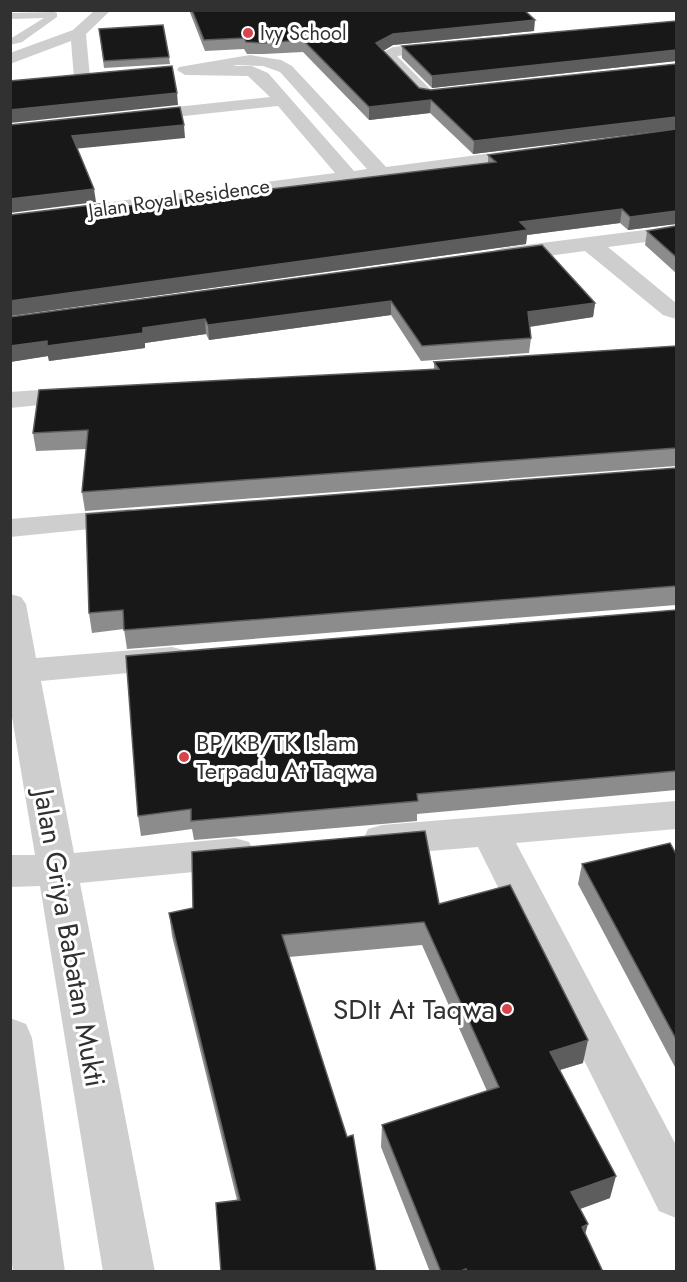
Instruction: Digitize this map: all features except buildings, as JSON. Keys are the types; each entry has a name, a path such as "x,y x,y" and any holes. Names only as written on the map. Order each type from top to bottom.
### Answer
{"street":[{"path":"10,59 78,33 104,10"},
{"path":"78,33 82,78"},
{"path":"464,45 393,52 386,56 426,94 472,91"},
{"path":"348,176 262,76 252,71 176,70 249,60 278,63 380,172"},
{"path":"116,118 281,100"},
{"name":"Jalan Royal Residence","path":"10,221 546,152"},
{"path":"483,258 676,232"},
{"path":"589,243 676,312"},
{"path":"10,400 106,393"},
{"path":"10,528 158,516"},
{"name":"Jalan Griya Babatan Mukti","path":"10,604 129,1272"},
{"path":"23,671 198,656"},
{"path":"349,843 676,815"},
{"path":"490,831 676,1194"},
{"path":"10,871 58,870 267,850"},
{"path":"10,1038 16,1122 39,1272"}],"lane":[{"path":"10,16 54,15 39,27 10,42"},
{"path":"20,28 39,27"}],"place":[{"name":"Ivy School","path":"248,33"},
{"name":"BP/KB/TK Islam Terpadu At Taqwa","path":"184,757"},
{"name":"SDIt At Taqwa","path":"507,1009"}]}
